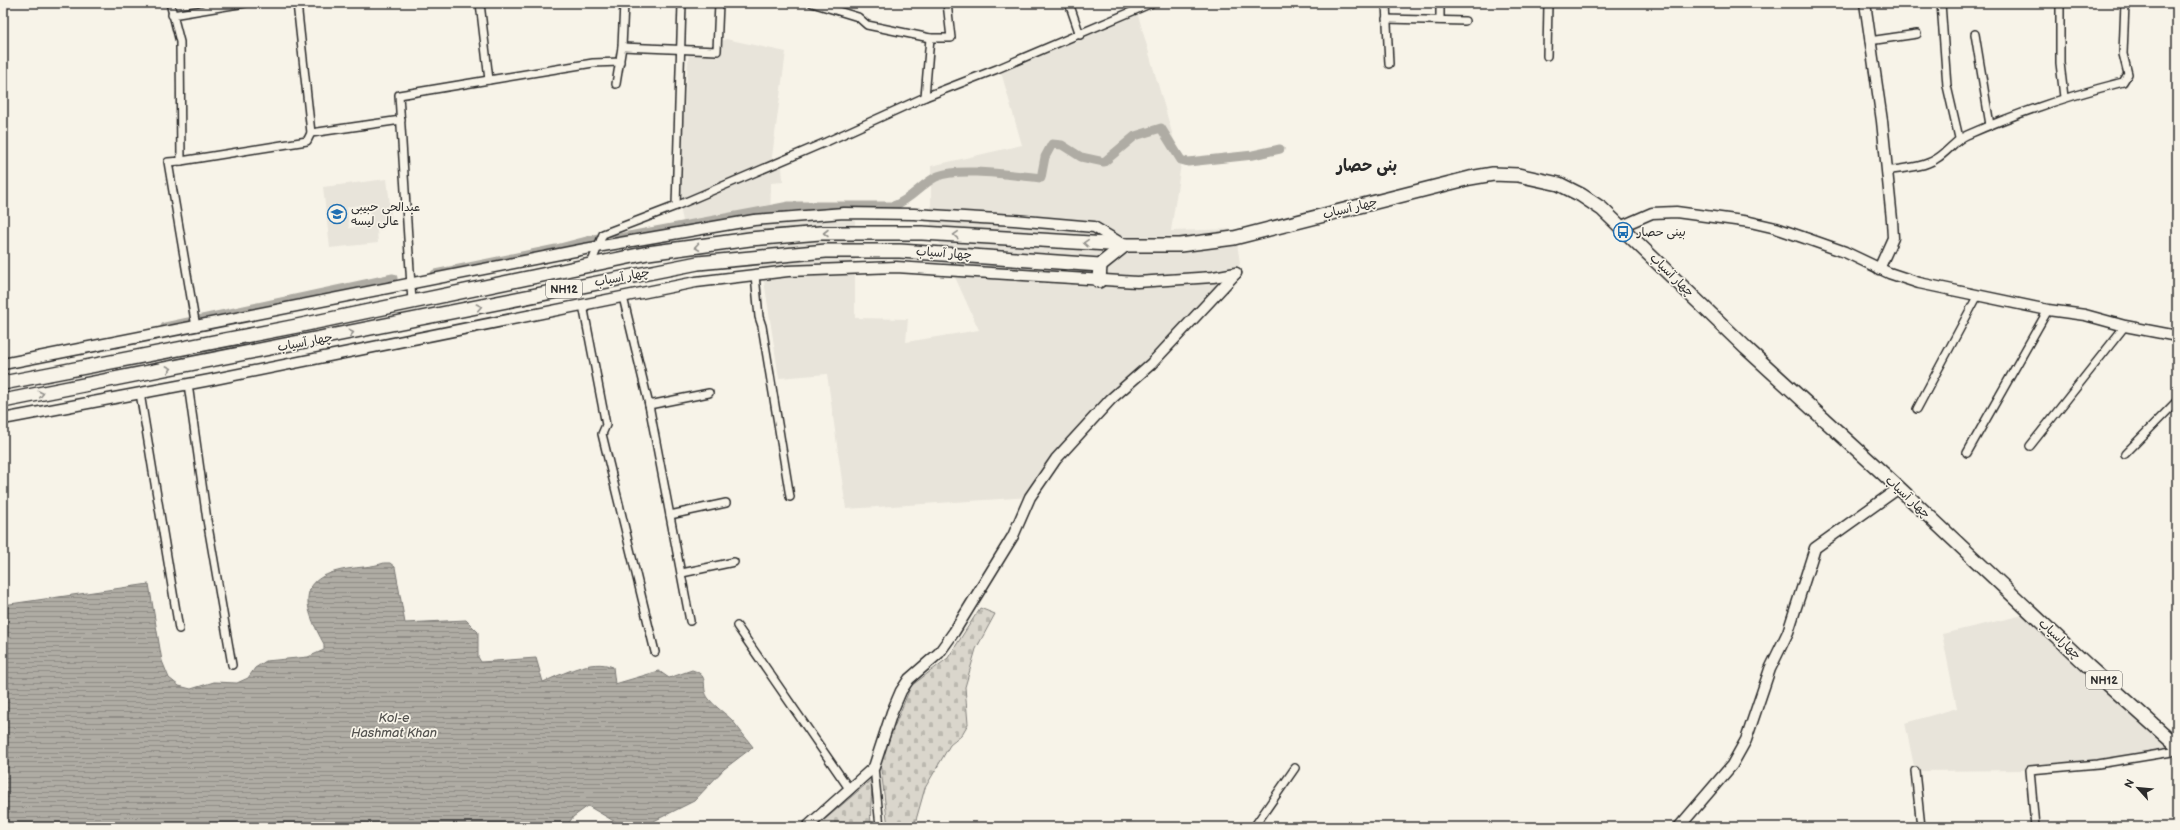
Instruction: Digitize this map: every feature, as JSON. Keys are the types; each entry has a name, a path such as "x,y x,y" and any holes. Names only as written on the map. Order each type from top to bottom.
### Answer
{"highway":[{"name":"چهار آسیاب","path":"3,383 412,302 591,264 742,240 820,233 922,233 1125,246 1180,245 1234,238 1441,185 1494,174 1518,175 1559,184 1581,195 1622,226 1746,348 1899,488 2032,613"},
{"path":"1099,281 1100,265 1125,246"},
{"name":"چهار آسیاب","path":"3,401 698,263 826,251 900,251 1100,265"},
{"name":"چهاراسیاب","path":"2032,613 2177,746"}],"street":[{"path":"170,3 180,42 181,161"},
{"path":"172,15 204,6 244,3"},
{"path":"196,322 168,162 308,141 311,133 297,3"},
{"path":"480,3 489,80"},
{"path":"616,84 622,47 624,3"},
{"path":"676,206 682,3"},
{"path":"622,47 717,51 719,3"},
{"path":"812,3 858,17 867,25 930,38 951,38 947,3"},
{"path":"1069,3 1080,35"},
{"path":"591,264 603,234 676,206 826,142 925,97 1080,35 1144,4 1152,3"},
{"path":"1386,3 1389,64"},
{"path":"1440,3 1440,20"},
{"path":"1547,56 1548,3"},
{"path":"1865,3 1869,41 1882,121 1893,238 1879,269"},
{"path":"1941,3 1947,86 1959,138"},
{"path":"2060,3 2060,63 2064,97"},
{"path":"1886,171 1924,165 1938,158 1959,138 1990,125 2064,97 2123,82 2128,74 2123,54 2126,3"},
{"path":"1386,19 1465,21"},
{"path":"1869,41 1917,34"},
{"path":"1975,34 1990,125"},
{"path":"925,97 930,38"},
{"path":"412,302 399,95 594,63 620,62"},
{"path":"311,133 401,120"},
{"path":"1622,226 1652,213 1676,212 1715,216 1776,228 1845,252 1879,269 1919,283 2048,310 2085,315 2126,326 2177,336"},
{"path":"3,364 196,322 410,284 598,247 754,220 844,213 991,218 1094,227 1125,246"},
{"path":"3,419 188,384 696,282 788,271 896,267 1099,281 1137,282 1213,277 1236,273 1151,364 1111,399 1056,459 1030,497 1013,536 954,632 939,653 909,678 901,691 892,712 874,767 880,827"},
{"path":"755,275 759,318 762,326 790,497"},
{"path":"1917,409 1978,295"},
{"path":"623,297 649,405 690,621"},
{"path":"583,305 606,425 602,434 655,652"},
{"path":"1967,452 2048,310"},
{"path":"2030,446 2126,326"},
{"path":"188,384 207,520 232,665"},
{"path":"140,393 179,628"},
{"path":"649,405 709,394"},
{"path":"2125,454 2177,401"},
{"path":"1679,827 1732,765 1746,740 1770,669 1788,632 1815,548 1899,488"},
{"path":"670,515 726,503"},
{"path":"682,573 734,562"},
{"path":"737,626 850,790"},
{"path":"2035,827 2030,770 2098,764 2172,752 2177,746"},
{"path":"807,827 874,767"},
{"path":"1254,827 1295,768"},
{"path":"1915,771 1921,827"}],"shaded area":[{"path":"1138,15 1181,164 1171,231 1235,229 1240,263 1236,273 1111,399 1030,497 846,509 827,374 779,378 757,235 683,221 677,194 689,51 709,46 726,39 786,52 771,164 782,165 783,182 771,183 770,223 855,220 855,318 908,319 906,342 979,330 931,224 931,166 1022,145 1001,72"},
{"name":"عبدالحی حبیبی عالی لیسه","path":"387,179 392,222 383,223 384,229 377,230 378,243 330,248 323,187","holes":["368,204 371,225 349,228 347,207"]},
{"path":"2032,613 2177,746 2172,752 2030,770 1915,771 1905,723 1957,708 1942,634"}],"green space":[{"path":"980,608 995,614 976,649 965,687 968,724 961,736 950,745 925,788 914,827 888,827 880,761 911,686 948,658"},
{"path":"872,779 870,817 872,827 816,827"}],"water":[{"name":"Kol-e Hashmat Khan","path":"390,563 395,567 405,623 466,620 478,632 478,657 481,662 536,658 543,682 568,671 596,664 613,667 615,684 659,671 669,678 692,670 702,675 706,695 714,705 732,720 753,747 724,769 694,801 644,826 624,827 588,806 573,817 566,827 3,827 3,605 149,584 162,661 169,678 179,686 191,689 214,682 237,683 248,678 255,668 266,661 308,657 324,650 324,644 317,631 309,607 308,596 311,587 318,579 330,573"}],"waterway":[{"path":"613,239 789,206 893,206 905,200 930,180 945,174 958,172 1041,178 1045,157 1052,144 1062,145 1081,157 1104,162 1135,136 1161,128 1181,160 1188,162 1253,155 1280,149"},
{"path":"435,274 556,249 598,238"},
{"path":"165,327 393,278"}],"place":[{"name":"عبدالحی حبیبی عالی لیسه","path":"337,214"},
{"name":"بینی حصار","path":"1623,232"}],"district":[{"name":"بنی حصار","path":"1367,165"}]}
